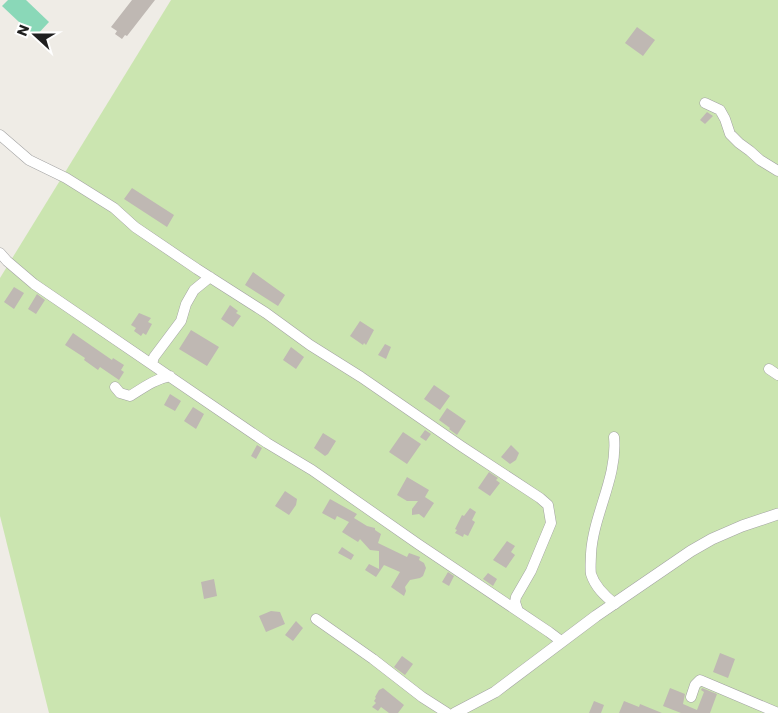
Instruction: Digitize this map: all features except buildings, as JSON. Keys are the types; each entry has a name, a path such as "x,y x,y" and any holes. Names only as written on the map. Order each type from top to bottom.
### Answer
{"street":[{"path":"705,103 720,110 730,134 738,143 778,171"},
{"path":"0,135 30,160 66,178 114,208 135,227 240,298 266,313 548,505 551,523 531,570 516,597 515,602 518,611"},
{"path":"0,253 34,284 267,443 312,470 561,641"},
{"path":"152,364 154,357 181,321 186,304 194,290 210,278"},
{"path":"769,369 778,375"},
{"path":"115,387 120,393 130,396 162,378 170,376"},
{"path":"614,437 613,465 592,543 591,573 597,586 615,604"},
{"path":"456,713 495,692 561,641 691,551 712,539 742,526 778,514"},
{"path":"316,619 422,697 447,713"},
{"path":"691,697 695,685 700,680 778,713"}],"green space":[{"path":"8,0 26,0 49,22 35,37 2,6"},
{"path":"171,0 778,0 778,713 49,713 0,516 0,278"}]}
